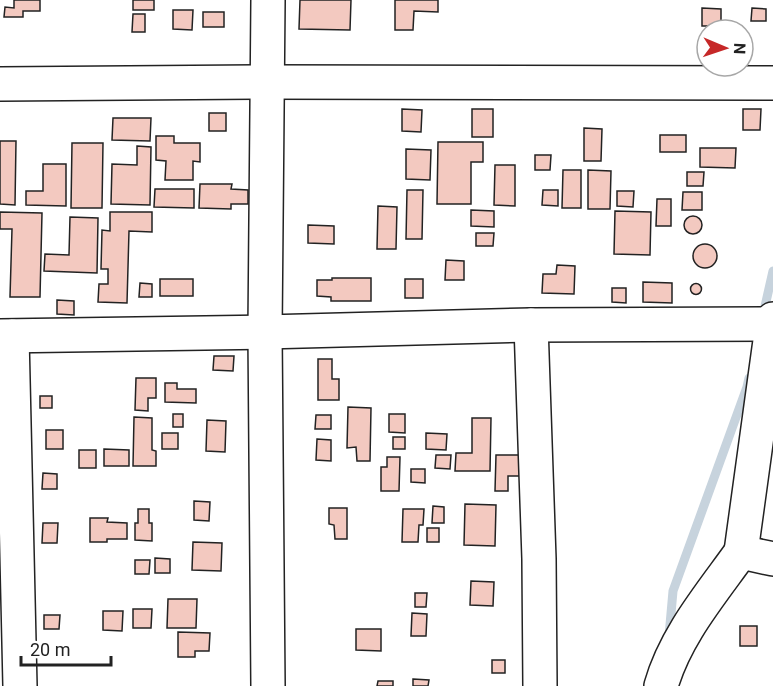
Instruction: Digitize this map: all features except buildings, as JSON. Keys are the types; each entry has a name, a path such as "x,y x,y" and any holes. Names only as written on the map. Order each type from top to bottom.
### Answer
{"street":[{"path":"268,0 265,332 268,686"},
{"path":"0,84 773,83"},
{"path":"20,686 9,604 6,336 772,321 741,552 686,630 666,668 661,686"},
{"path":"531,325 539,559 540,686"},
{"path":"741,552 773,559"}],"waterway":[{"path":"763,315 773,271"},
{"path":"669,636 673,591 749,378"}]}
